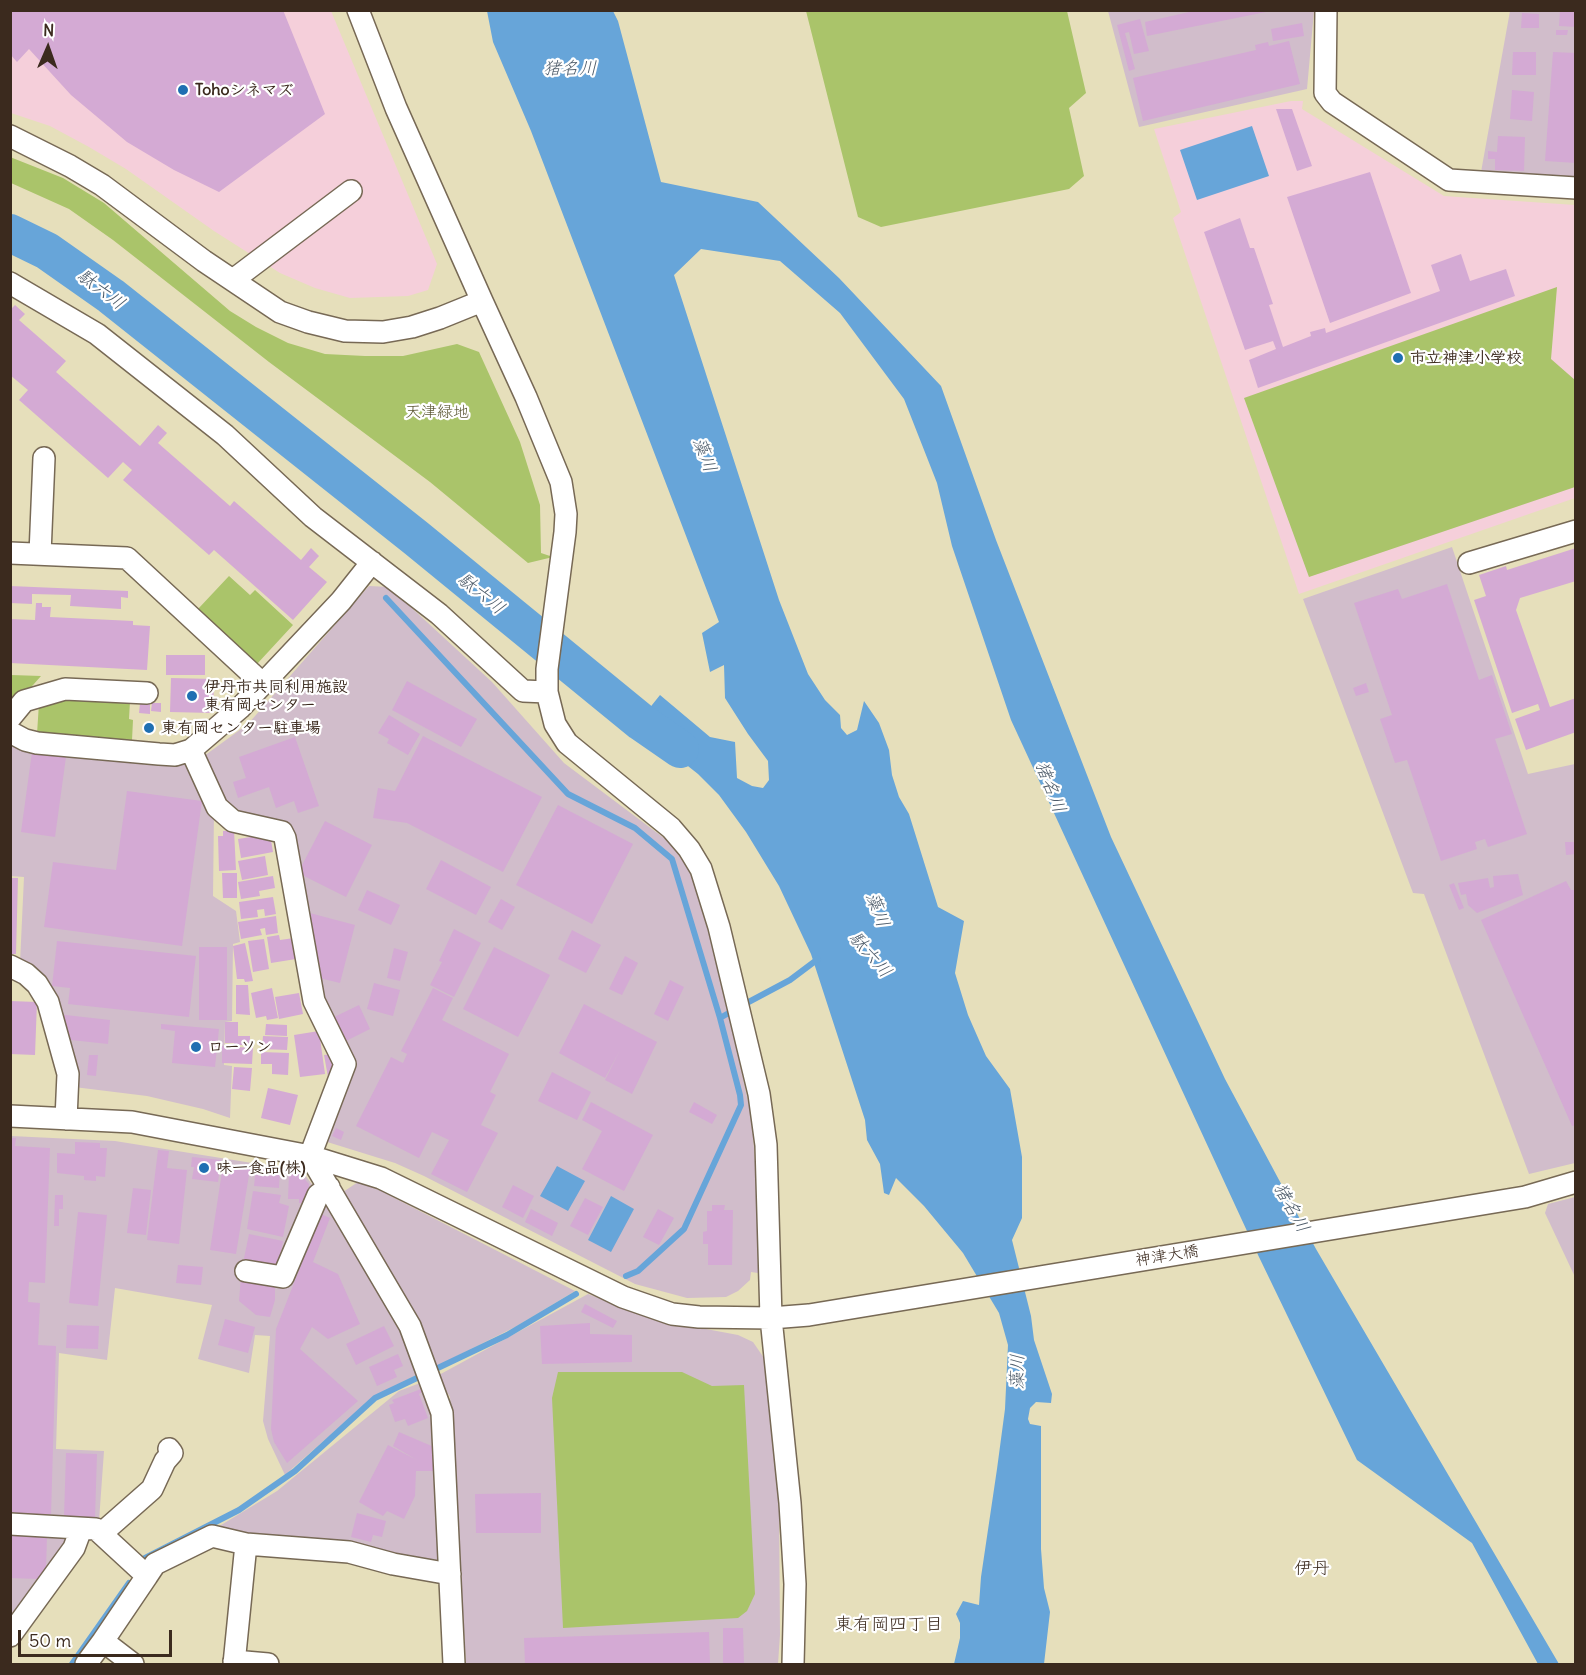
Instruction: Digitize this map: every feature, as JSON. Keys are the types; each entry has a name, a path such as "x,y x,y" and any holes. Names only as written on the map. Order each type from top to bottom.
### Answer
{"street":[{"path":"358,10 396,108 526,397 561,482 566,514 547,669 547,692 555,724 567,744 671,828 689,849 701,869 720,927 759,1094 766,1145 771,1318 790,1503 795,1584 793,1664"},
{"path":"1326,10 1325,93 1332,102 1449,180 1575,188"},
{"path":"10,136 102,185 280,312 345,331 383,332 412,327 482,301"},
{"path":"233,280 351,191"},
{"path":"10,283 106,341 225,435 313,516 439,614 523,691 547,692"},
{"path":"40,554 44,458"},
{"path":"1469,563 1575,531"},
{"path":"10,553 127,558 263,684"},
{"path":"10,732 37,743 175,755 192,750 210,736 263,684 341,601 372,562"},
{"path":"10,718 24,701 65,689 147,693"},
{"path":"192,750 217,807 232,821 282,832 285,838 314,1001 345,1064 310,1156 410,1326 442,1413 454,1665"},
{"path":"10,966 32,979 44,993 48,1002 68,1074 66,1119"},
{"name":"神津大橋","path":"10,1116 132,1122 310,1156 381,1178 623,1297 672,1314 699,1317 771,1318 809,1315 1525,1197 1575,1182"},
{"path":"246,1271 283,1277 318,1195 329,1187"},
{"path":"102,1533 152,1489 171,1453 169,1449"},
{"path":"10,1524 96,1529 147,1576"},
{"path":"10,1636 74,1548 81,1529"},
{"path":"86,1665 155,1564 212,1536 246,1544 349,1552 393,1564 450,1574"},
{"path":"246,1544 234,1663 268,1665"},
{"path":"103,1641 133,1665"}],"shaded area":[{"path":"10,11 331,11 437,264 428,290 408,296 350,298 315,288 280,273 214,231 126,169 89,147 50,126 11,113"},
{"path":"1108,11 1314,11 1307,89 1139,127"},
{"path":"1510,11 1575,11 1575,179 1481,172"},
{"name":"市立神津小学校","path":"1291,101 1303,101 1302,109 1444,196 1575,205 1575,498 1299,594 1173,218 1181,212 1154,129"},
{"path":"1452,547 1528,774 1575,764 1575,1163 1529,1174 1424,894 1413,893 1303,599"},
{"path":"369,586 389,587 492,682 564,763 672,844 691,870 718,962 752,1120 757,1191 758,1273 751,1272 750,1280 738,1291 726,1297 687,1298 635,1284 424,1176 395,1163 324,1141 353,1061 322,1007 294,831 239,817 225,803 204,756 248,724"},
{"path":"10,737 126,758 190,765 214,811 213,896 236,911 240,942 233,944 232,1021 225,1022 224,1065 232,1066 230,1118 147,1096 74,1087 20,963 24,877 11,876"},
{"path":"11,1136 115,1141 302,1171 326,1203 406,1338 420,1373 373,1397 285,1475 268,1439 263,1421 270,1336 255,1335 249,1373 198,1359 212,1305 115,1288 107,1360 59,1353 56,1449 104,1451 99,1521 11,1518"},
{"path":"358,1182 379,1190 575,1291 515,1327 433,1368 343,1192"},
{"path":"1576,1197 1575,1277 1545,1213 1548,1204"},
{"path":"588,1294 658,1320 738,1335 753,1342 764,1358 769,1385 779,1500 780,1635 778,1664 466,1664 450,1397 437,1376"},
{"path":"420,1383 424,1388 432,1418 440,1560 434,1568 256,1542 213,1530 277,1491 399,1391"},
{"path":"11,1529 63,1534 69,1545 11,1628"}],"green space":[{"path":"806,11 1067,11 1086,93 1069,108 1084,176 1069,189 881,227 858,217"},
{"name":"天津緑地","path":"10,157 63,178 104,203 230,311 288,343 325,354 365,356 403,356 457,344 479,352 520,442 540,505 541,553 553,557 528,563 430,482 269,362 113,240 69,209 11,183"},
{"path":"1557,287 1551,359 1575,380 1575,487 1309,577 1244,398"},
{"path":"229,576 250,595 255,590 293,625 257,664 198,609"},
{"path":"11,675 41,676 11,710"},
{"path":"61,699 130,701 129,719 133,720 132,740 37,734 39,703"},
{"path":"558,1372 682,1372 712,1386 744,1385 755,1594 747,1611 738,1618 563,1628 552,1398"}],"water":[{"path":"487,11 613,11 618,21 661,182 758,202 839,278 941,386 996,540 1111,837 1225,1079 1316,1249 1559,1664 1538,1664 1472,1543 1357,1460 1259,1257 1011,720 952,546 937,483 904,399 840,313 780,261 701,249 674,275 779,600 808,674 825,700 840,715 841,728 847,735 857,730 864,701 879,723 889,750 892,775 899,797 909,814 938,907 964,921 955,973 968,1015 986,1056 1010,1089 1022,1157 1022,1218 1012,1240 1031,1316 1034,1340 1052,1394 1051,1403 1036,1402 1030,1408 1028,1419 1030,1424 1041,1426 1041,1549 1044,1588 1050,1612 1044,1664 954,1664 960,1638 960,1623 956,1614 963,1601 979,1605 1005,1409 1008,1345 999,1313 963,1253 924,1206 896,1178 889,1195 884,1193 880,1164 867,1140 865,1120 811,954 779,886 746,832 719,795 698,774 636,725 660,695 710,737 735,742 737,778 752,786 763,788 769,780 768,761 725,698 724,665 710,672 702,633 719,622 531,131 493,42"},
{"path":"1252,126 1269,176 1197,200 1180,150"},
{"path":"557,1166 585,1181 568,1211 540,1196"},
{"path":"611,1196 634,1209 611,1252 588,1240"}],"building":[{"path":"10,10 283,10 325,114 219,192 174,170 127,142 71,95 29,49 17,62 10,54"},
{"path":"1198,10 1266,10 1266,12 1147,36 1145,22"},
{"path":"1560,10 1576,10 1576,27 1559,26"},
{"path":"1522,13 1539,14 1539,28 1521,28"},
{"path":"1140,19 1149,51 1134,54 1129,32 1125,33 1135,69 1129,71 1117,25"},
{"path":"1302,23 1304,36 1273,41 1271,29"},
{"path":"1556,30 1568,30 1567,35 1556,35"},
{"path":"1289,41 1300,84 1143,121 1133,78 1256,50 1255,45 1268,42 1269,46"},
{"path":"1513,52 1536,52 1536,75 1512,75"},
{"path":"1553,52 1576,53 1576,163 1545,161"},
{"path":"1512,90 1534,92 1532,121 1510,119"},
{"path":"1276,109 1292,109 1312,166 1297,171"},
{"path":"1498,136 1525,137 1524,171 1495,170 1495,159 1488,159 1488,151 1497,152"},
{"path":"1370,172 1411,293 1330,323 1287,197"},
{"path":"1240,218 1250,248 1254,248 1273,304 1269,305 1283,347 1311,336 1310,332 1325,328 1326,333 1440,291 1431,265 1461,254 1470,281 1506,269 1515,296 1258,388 1249,360 1276,349 1273,341 1245,350 1204,232"},
{"path":"15,305 25,314 19,320 66,361 56,372 140,446 158,425 167,433 158,443 230,506 234,501 301,560 311,548 319,556 309,567 327,582 293,620 214,550 209,555 123,480 132,470 123,462 108,478 19,400 28,390 10,375 10,310"},
{"path":"1576,548 1576,581 1520,598 1516,610 1550,707 1576,698 1576,732 1526,750 1515,719 1540,710 1538,704 1512,713 1474,600 1486,596 1479,575 1506,566 1507,570"},
{"path":"1447,584 1479,680 1492,675 1512,734 1495,739 1527,834 1488,847 1485,839 1475,842 1477,849 1441,861 1407,760 1395,763 1380,719 1392,715 1354,603 1398,589 1402,599"},
{"path":"10,586 128,591 128,598 121,597 121,609 70,606 71,595 32,594 32,604 10,603"},
{"path":"36,603 42,603 42,607 51,607 50,617 133,621 133,625 150,626 147,670 10,663 10,619 35,620"},
{"path":"166,655 205,655 205,675 166,675"},
{"name":"伊丹市共同利用施設 東有岡センター","path":"171,678 214,679 213,713 170,712"},
{"path":"407,681 477,719 461,747 392,710"},
{"path":"1366,683 1369,692 1356,696 1353,688"},
{"path":"140,703 150,703 150,714 139,713"},
{"path":"152,703 161,703 161,712 151,711"},
{"path":"389,715 420,734 408,755 387,743 389,739 378,733"},
{"path":"423,736 542,797 503,872 407,823 373,818 378,788 395,791"},
{"path":"295,737 319,806 298,813 294,801 276,808 269,787 238,798 233,782 246,778 239,757"},
{"path":"32,752 66,757 55,837 21,832"},
{"path":"127,791 202,801 182,946 44,927 53,862 116,870"},
{"path":"558,805 633,844 592,924 516,885"},
{"path":"325,821 372,845 346,897 298,873"},
{"path":"234,830 236,870 219,871 218,836 223,836 223,831"},
{"path":"270,834 273,852 241,858 238,839"},
{"path":"1565,842 1576,842 1576,854 1566,855"},
{"path":"265,856 268,875 242,880 238,861"},
{"path":"441,860 491,887 476,915 426,889"},
{"path":"222,873 237,873 237,898 223,898"},
{"path":"1518,874 1523,895 1477,913 1468,905 1466,894 1461,895 1458,883 1488,878 1490,888 1494,887 1493,876"},
{"path":"273,876 275,888 259,891 260,896 241,899 238,882"},
{"path":"10,878 18,878 16,954 10,954"},
{"path":"1566,881 1571,890 1576,890 1576,1125 1572,1126 1481,920"},
{"path":"1454,883 1464,908 1459,910 1449,885"},
{"path":"367,890 400,905 391,925 358,910"},
{"path":"273,897 276,914 265,916 264,909 257,910 258,917 241,919 239,902"},
{"path":"501,899 515,907 502,930 488,922"},
{"path":"306,912 355,925 340,983 315,977"},
{"path":"276,916 278,933 266,935 265,928 260,929 262,935 241,939 238,922"},
{"path":"454,929 481,943 454,997 430,985 442,962 439,961"},
{"path":"572,930 601,945 586,973 558,959"},
{"path":"279,935 280,940 294,938 296,959 271,963 267,937"},
{"path":"264,939 269,969 253,972 248,941"},
{"path":"57,941 196,956 189,1017 68,1004 70,988 52,986"},
{"path":"245,943 253,981 245,982 244,979 237,979 233,946"},
{"path":"199,947 227,947 227,1020 199,1020"},
{"path":"494,947 550,975 518,1037 463,1009"},
{"path":"394,948 408,952 400,981 387,978"},
{"path":"625,956 638,963 622,995 609,989"},
{"path":"670,980 684,987 668,1021 654,1014"},
{"path":"374,983 400,990 393,1016 367,1009"},
{"path":"236,985 248,985 250,1015 236,1014"},
{"path":"272,988 278,1018 267,1020 266,1016 256,1018 251,993"},
{"path":"433,988 453,998 442,1020 509,1054 490,1092 496,1095 481,1125 498,1133 467,1192 431,1174 449,1140 432,1132 419,1158 356,1126 391,1057 403,1063 407,1054 401,1051"},
{"path":"299,993 303,1014 279,1019 275,997"},
{"path":"10,1001 37,1002 35,1055 10,1054"},
{"path":"584,1004 657,1042 632,1094 605,1080 620,1050 605,1078 559,1053"},
{"path":"359,1005 370,1029 342,1043 330,1019"},
{"path":"57,1014 110,1020 108,1044 62,1039"},
{"path":"225,1022 238,1022 238,1036 250,1036 250,1045 225,1043"},
{"name":"ローソン","path":"161,1024 219,1029 215,1067 172,1063 175,1031 161,1029"},
{"path":"266,1024 287,1025 287,1036 265,1035"},
{"path":"319,1031 325,1074 300,1077 294,1035"},
{"path":"263,1036 288,1037 287,1050 262,1049"},
{"path":"222,1046 253,1048 252,1064 222,1063"},
{"path":"261,1052 289,1053 288,1075 272,1074 272,1064 261,1064"},
{"path":"334,1054 337,1075 328,1077 324,1055"},
{"path":"89,1055 98,1055 96,1076 87,1075"},
{"path":"234,1067 252,1068 250,1091 232,1089"},
{"path":"552,1072 591,1092 577,1120 538,1101"},
{"path":"268,1088 298,1095 290,1125 261,1118"},
{"path":"591,1102 653,1135 624,1191 582,1169 602,1131 582,1120"},
{"path":"694,1102 717,1115 712,1124 689,1112"},
{"path":"336,1128 344,1132 341,1140 332,1136"},
{"path":"10,1138 16,1138 15,1146 50,1148 45,1283 29,1282 28,1302 40,1303 38,1345 56,1346 51,1514 10,1514"},
{"path":"75,1142 100,1143 100,1148 107,1148 105,1177 96,1176 96,1181 84,1180 84,1176 57,1173 57,1153 75,1154"},
{"path":"158,1150 169,1151 167,1168 187,1170 179,1244 147,1240"},
{"path":"192,1157 221,1160 218,1182 192,1179 194,1167 191,1167"},
{"path":"223,1165 250,1169 236,1254 210,1250"},
{"path":"256,1167 280,1169 279,1188 254,1186"},
{"path":"289,1173 299,1173 309,1184 309,1203 299,1203 299,1199 288,1199"},
{"path":"513,1185 534,1196 523,1218 502,1207"},
{"path":"133,1188 151,1190 146,1235 127,1233"},
{"path":"253,1191 281,1195 279,1203 289,1206 283,1237 247,1229"},
{"path":"55,1195 63,1195 63,1209 59,1209 59,1226 54,1226"},
{"path":"585,1198 603,1207 588,1235 570,1226"},
{"path":"712,1205 725,1205 724,1210 733,1210 732,1265 708,1265 708,1244 703,1244 703,1232 707,1231 707,1211 712,1211"},
{"path":"531,1209 558,1223 552,1236 525,1222"},
{"path":"658,1209 674,1218 659,1245 643,1237"},
{"path":"78,1212 107,1215 98,1306 69,1303"},
{"path":"321,1214 330,1218 313,1262 338,1274 360,1324 328,1339 312,1327 300,1349 358,1401 287,1463 274,1442 271,1429 276,1329"},
{"path":"249,1234 283,1241 277,1271 243,1263"},
{"path":"178,1265 203,1267 201,1285 176,1283"},
{"path":"241,1277 275,1283 275,1300 270,1317 256,1315 239,1301"},
{"path":"585,1304 617,1321 613,1328 581,1312"},
{"path":"225,1319 255,1327 248,1353 218,1345"},
{"path":"590,1323 590,1334 632,1335 632,1362 542,1364 540,1326"},
{"path":"67,1325 99,1326 98,1349 66,1348"},
{"path":"384,1326 394,1346 356,1365 346,1344"},
{"path":"398,1354 403,1366 394,1370 397,1377 377,1386 369,1367"},
{"path":"421,1389 422,1392 419,1394 428,1418 408,1426 405,1419 395,1422 389,1405 394,1403 392,1400"},
{"path":"399,1432 434,1447 436,1471 416,1471 415,1496 404,1519 387,1511 383,1516 359,1502 388,1445 417,1460 393,1446"},
{"path":"66,1453 97,1454 95,1518 64,1517"},
{"path":"541,1493 541,1533 476,1533 475,1494"},
{"path":"357,1513 386,1521 382,1537 373,1535 371,1542 351,1537"},
{"path":"10,1534 47,1535 46,1571 39,1579 10,1578"},
{"path":"723,1628 743,1628 744,1664 723,1664"},
{"path":"709,1632 710,1664 525,1664 524,1638"}],"waterway":[{"name":"駄六川","path":"10,233 47,251 111,296 416,538 641,722 680,749"},
{"path":"386,598 568,794 635,828 672,859 720,1018"},
{"path":"743,1005 790,980 818,959"},
{"path":"626,1276 638,1271 684,1229 741,1105 720,1018 734,1010"},
{"path":"145,1558 239,1510 295,1471 375,1398 507,1335 576,1294"},
{"path":"72,1664 129,1583"}],"place":[{"name":"Tohoシネマズ","path":"183,90"},
{"name":"市立神津小学校","path":"1398,358"},
{"name":"伊丹市共同利用施設 東有岡センター","path":"192,696"},
{"name":"東有岡センター駐車場","path":"149,728"},
{"name":"ローソン","path":"196,1047"},
{"name":"味一食品(株)","path":"204,1168"}],"district":[{"name":"伊丹","path":"1312,1569"},
{"name":"東有岡四丁目","path":"889,1625"}],"water label":[{"name":"猪名川","path":"570,69"},
{"name":"藻川","path":"704,455"},
{"name":"猪名川","path":"1050,787"},
{"name":"藻川","path":"877,910"},
{"name":"猪名川","path":"1291,1208"},
{"name":"藻川","path":"1018,1372"}]}
